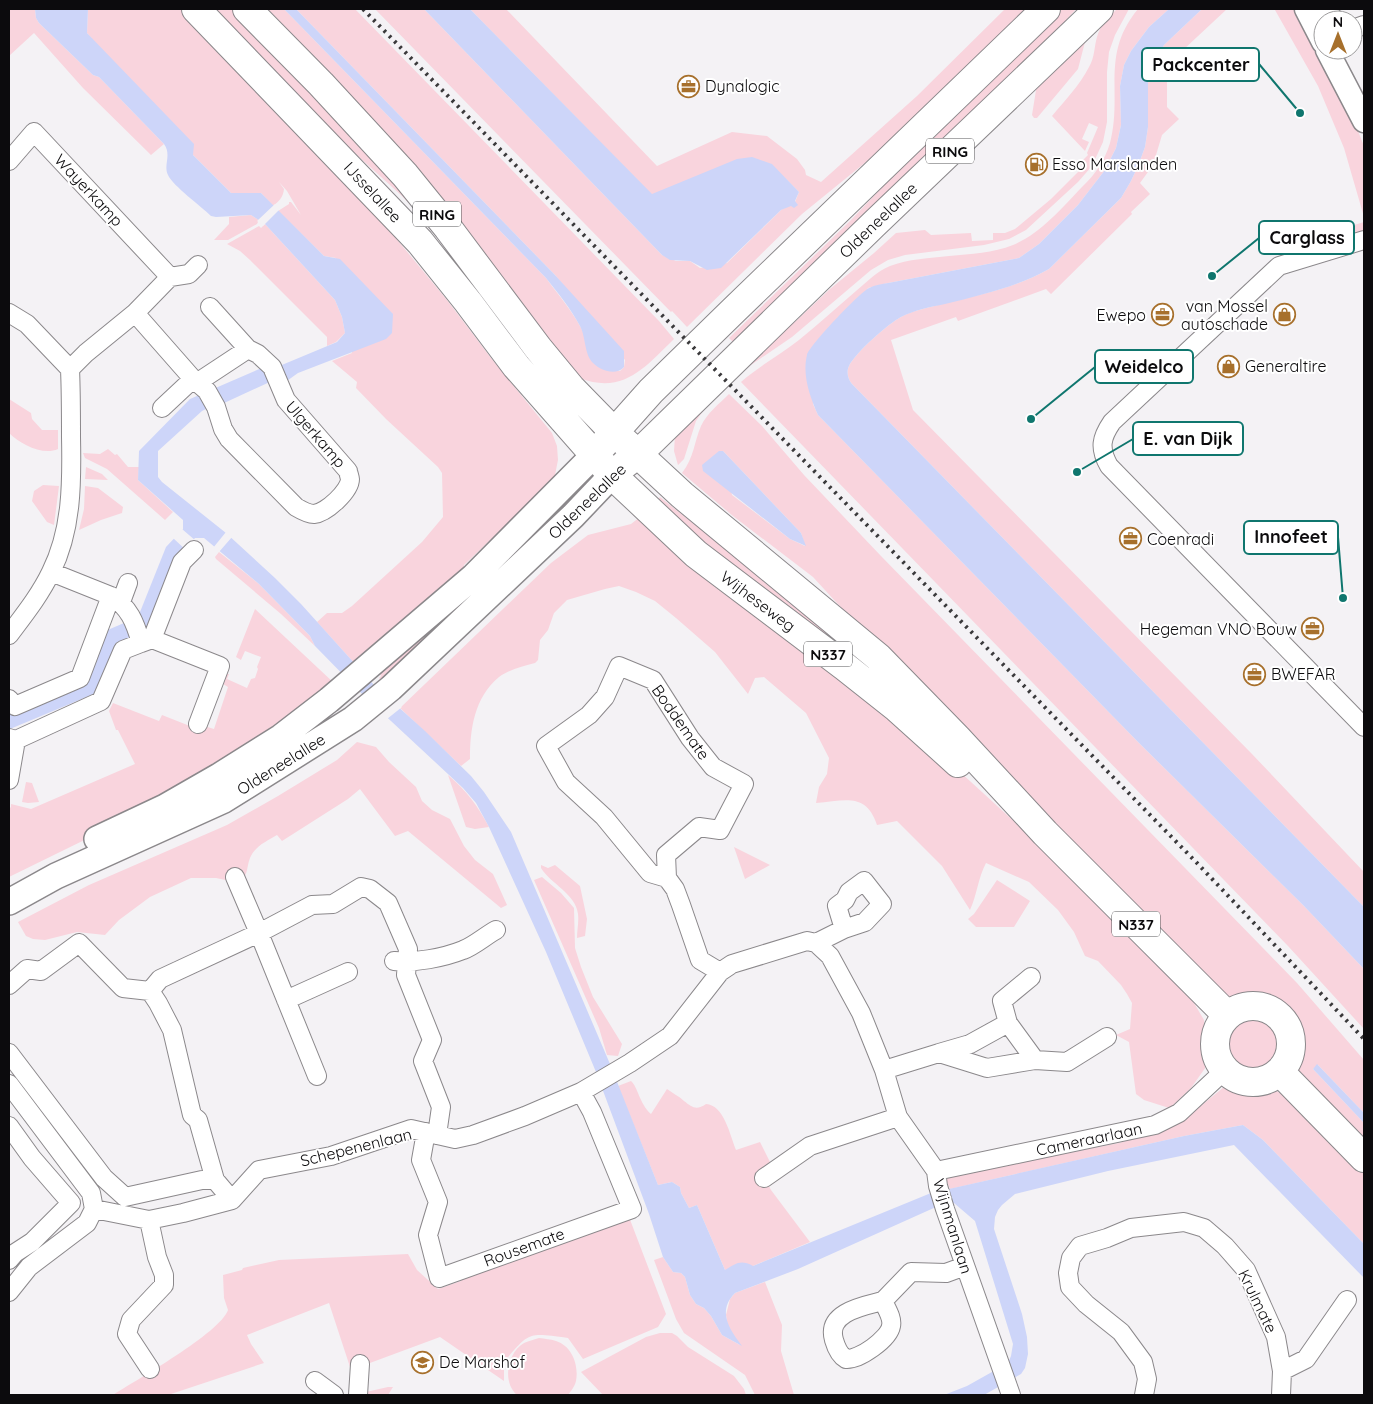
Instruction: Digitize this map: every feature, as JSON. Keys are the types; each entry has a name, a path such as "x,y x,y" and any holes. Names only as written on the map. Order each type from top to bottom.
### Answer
{"main road":[{"name":"IJsselallee","path":"196,9 420,242 516,366 594,455"},
{"name":"IJsselallee","path":"247,9 405,175 571,388 638,454"},
{"name":"Oldeneelallee","path":"9,884 165,806 219,776 280,738 372,665 473,577 594,455 651,391 1046,9"},
{"name":"Oldeneelallee","path":"9,902 56,876 224,800 353,718 391,688 573,516 612,475 638,454 1098,9"},
{"name":"Wijheseweg","path":"638,454 682,495 878,658 957,738 1044,833 1227,1015"},
{"name":"Wijheseweg","path":"594,455 612,475 696,554 897,708 946,753 1044,833"},
{"path":"1251,1005 1264,1007 1276,1013 1286,1022 1291,1035 1292,1048 1288,1061 1280,1072 1267,1080 1252,1082 1238,1079 1225,1070 1218,1060 1215,1049 1215,1036 1219,1025 1227,1015 1238,1008 1251,1005"},
{"path":"1280,1072 1364,1158"}],"street":[{"path":"1306,9 1313,20"},
{"path":"1335,60 1364,120"},
{"path":"1345,60 1364,120"},
{"name":"Wayerkamp","path":"9,161 34,132 170,277"},
{"path":"1364,240 1280,266 1112,422 1104,433 1102,451 1109,466 1364,727"},
{"path":"70,368 135,313 170,277 189,274 198,265"},
{"name":"Ulgerkamp","path":"135,313 199,384 216,407 223,429 229,439 296,507 304,512 315,514 337,501 348,488 350,478 348,471 286,400 275,375 258,354 248,349 210,307"},
{"path":"9,313 27,324 70,368 71,459 70,500 66,529 58,557 36,599 9,635"},
{"path":"162,408 248,349"},
{"path":"9,780 12,739 101,701 124,650 144,639 182,562 194,550"},
{"path":"51,572 116,599 133,619 144,639 220,666 198,724"},
{"path":"9,699 15,706 80,678 116,599 128,583"},
{"name":"Boddemate","path":"619,666 653,680 690,738 712,767 744,784 720,830 698,828 666,855 667,878 650,873 604,818 566,782 546,746 589,714 605,697 619,666"},
{"path":"235,877 317,1076"},
{"path":"667,878 675,889 682,906 700,960 720,972"},
{"path":"150,991 160,978 259,933 312,905 333,904 361,887 370,889 388,903 408,949 401,962 432,1040 423,1061 442,1107 432,1134"},
{"name":"Schepenenlaan","path":"232,1200 259,1170 331,1156 411,1129 455,1139 472,1135 585,1089 623,1068 670,1036 720,972 732,964 807,941 816,943 844,929"},
{"path":"401,962 427,960 463,950 496,930"},
{"path":"9,985 28,968 41,971 79,943 123,988 150,991"},
{"path":"816,943 830,956 861,1013 884,1070 970,1044 1008,1023"},
{"path":"286,1000 348,972"},
{"path":"1031,977 1002,1001 1008,1023 1035,1060"},
{"path":"94,1209 149,1220 232,1200 215,1180 198,1120 192,1115 172,1030 150,991"},
{"path":"939,1053 987,1068 1035,1060 1067,1062 1107,1037"},
{"path":"9,1053 104,1178 125,1197 202,1180 215,1180"},
{"name":"Wijnmanlaan","path":"884,1070 898,1117 937,1179 945,1209 1007,1392"},
{"name":"Cameraarlaan","path":"937,1179 1155,1125 1179,1113 1225,1070"},
{"path":"9,1084 91,1193 94,1209 87,1223 29,1267 9,1292"},
{"name":"Rousemate","path":"432,1134 421,1160 438,1202 428,1235 439,1278 632,1209 592,1112 585,1089"},
{"path":"764,1178 810,1146 898,1117"},
{"path":"9,1126 32,1158 71,1203 32,1242 14,1254 9,1260"},
{"path":"149,1220 157,1257 164,1275 164,1285 131,1320 126,1334 150,1369"},
{"name":"Krulmate","path":"1144,1395 1147,1379 1144,1362 1121,1332 1086,1304 1070,1287 1068,1273 1071,1258 1080,1246 1131,1228 1184,1222 1204,1228 1225,1246 1246,1270 1276,1338 1282,1371 1281,1395"},
{"path":"883,1301 911,1272 946,1273 965,1266"},
{"path":"1282,1371 1306,1359 1347,1300"},
{"path":"358,1395 360,1364"},
{"path":"315,1381 334,1395"}],"shaded area":[{"path":"9,9 35,9 36,18 39,23 93,75 99,77 164,144 151,155 83,88 34,33 9,56"},
{"path":"88,9 183,9 356,190 447,300 552,433 557,446 558,460 554,480 519,520 506,525 464,565 462,576 356,665 317,622 327,613 342,613 352,606 422,542 443,517 442,473 356,388 357,382 332,361 352,353 336,258 324,256 278,211 291,202 301,215 287,191 279,182 284,189 280,199 273,206 261,193 231,193 193,155 87,33"},
{"path":"210,9 235,9 328,105 433,229 402,196 315,117"},
{"path":"258,9 284,9 546,278 580,327 584,334 589,356 597,365 606,370 620,371 624,367 625,360 555,275 296,9 355,9 659,321 674,339 643,368 621,381 609,383 595,382 579,378"},
{"path":"375,9 424,9 662,255 676,261 690,261 700,268 727,263 781,210 795,202 799,192 784,177 652,195 470,9 506,9 657,166 732,132 767,136 797,159 805,170 806,175 821,182 917,96 1005,9 1030,9 925,114 802,214 687,327"},
{"path":"1059,9 1076,9 1035,55 737,346 729,338 851,220 947,119"},
{"path":"1117,9 1129,9 1115,35 1109,52 1107,122 1103,142 1092,166 1078,182 1026,230 1009,239 984,245 905,255 888,260 871,270 792,337 748,367 705,408 696,421 684,459 678,465 674,451 675,436 743,363 797,320 830,289 896,233 925,230 931,235 971,233 972,241 993,240 993,233 1005,233 1015,229 1051,199 1083,167 1080,163 1088,155 1087,153 1098,127 1089,123 1082,139 1089,142 1085,151 1052,116 1085,74 1092,60 1100,29"},
{"path":"1138,9 1169,9 1149,27 1131,51 1124,65 1120,86 1121,125 1116,148 1105,170 1078,205 1039,244 1019,258 868,288 813,404 818,415 1139,743 1303,905 1364,969 1364,1029 1288,946 741,382 799,340 885,268 912,260 982,253 1005,248 1023,240 1050,220 1091,177 1099,167 1108,149 1115,107 1115,74 1119,42 1126,26"},
{"path":"1202,9 1227,9 1167,65 1167,107 1179,119 1162,135 1153,165 1140,183 1150,194 1131,212 1132,214 1051,294 1046,289 958,321 956,317 891,340 913,410 1252,754 1364,872 1364,907 852,384 848,375 852,360 865,346 901,317 921,309 1010,286 1049,269 1121,198 1131,181 1145,147 1148,127 1148,80 1150,68 1164,45"},
{"path":"1267,9 1297,9 1313,40 1313,60 1324,60 1350,111 1364,146 1364,217 1344,148 1318,86 1275,10"},
{"path":"1085,42 1078,69 1037,118 1034,118 1032,115 1037,84"},
{"path":"251,215 259,220 257,224 228,240 214,240 229,224 229,217"},
{"path":"1364,222 1364,232 1306,249 1299,246 1298,242"},
{"path":"265,224 335,300 342,317 345,333 336,342 327,346 327,337 250,260 240,251 227,244 259,226 261,228"},
{"path":"729,394 762,426 804,475 881,556 1297,983 1364,1060 1364,1113 1318,1065 1313,1069 1364,1123 1364,1146 1298,1070 1296,1055 1298,1036 1290,1018 1277,1004 1260,998 1235,998 1223,995 880,650 813,577 733,516 682,473 689,462 704,421","holes":["723,451 801,533 805,546 790,539 732,495"]},
{"path":"9,399 31,413 32,419 42,430 58,430 58,449 46,451 32,448 9,433"},
{"path":"108,449 115,455 117,454 128,467 139,467 138,480 173,512 165,520 107,469 85,458 83,453 100,454"},
{"path":"86,467 102,474 108,480 85,479"},
{"path":"43,485 59,486 54,525 47,522 32,501 34,491"},
{"path":"85,486 98,488 123,507 122,513 79,530 84,509"},
{"path":"660,497 836,636 928,722 653,505"},
{"path":"548,512 552,516 383,682 379,678 380,674"},
{"path":"644,514 959,771 1087,888 1187,991 1204,1020 1205,1052 1208,1064 1191,1088 1171,1107 1144,1100 1136,1094 1129,1042 1116,1035 1130,1029 1132,1003 1121,985 1098,961 1085,956 1074,932 1058,910 1029,882 986,863 970,910 942,866 897,821 877,825 867,807 853,801 816,803 819,787 827,774 829,758 806,713 764,677 755,678 748,694 715,652 655,601 619,586 567,600 554,613 548,630 540,640 538,660 535,663 516,668 499,677 484,694 475,715 471,736 470,759 461,766 400,708 551,563 588,535 631,524"},
{"path":"219,552 259,584 310,636 315,646 281,614 216,559 215,557"},
{"path":"255,609 334,683 324,693 162,802 9,877 9,809 11,804 31,809 135,764 118,730 116,730 109,711 113,703 159,721 162,715 200,730 204,726 214,729 228,687 220,682 226,674 229,674 227,679 247,688 251,679 255,678 261,657 245,651 241,660 236,657"},
{"path":"357,742 376,747 416,787 422,801 432,810 450,819 464,846 475,860 493,874 507,905 501,908 408,831 395,836 360,789 348,799 282,841 277,835 262,844 252,854 246,874 240,883 216,878 191,878 150,897 119,920 105,935 77,932 45,940 33,939 26,936 18,922 89,885 227,825 337,760"},
{"path":"448,775 471,799 489,827 475,829 466,827"},
{"path":"26,782 32,783 39,802 22,802"},
{"path":"734,847 770,865 745,879"},
{"path":"541,865 548,868 555,865 580,886 587,919 585,936 577,938 578,914 573,901 545,874"},
{"path":"542,877 561,893 574,908 575,948 593,997 622,1044 618,1056 607,1055 599,1028 534,880"},
{"path":"997,880 1030,901 1014,927 976,927 968,919 974,914"},
{"path":"1248,1017 1258,1017 1272,1024 1279,1038 1279,1048 1272,1062 1258,1069 1248,1069 1238,1065 1231,1058 1227,1048 1227,1038 1231,1028 1238,1021"},
{"path":"631,1081 651,1114 667,1089 692,1106 697,1108 706,1104 717,1110 726,1122 736,1150 760,1142 771,1164 761,1172 771,1190 810,1242 753,1266 725,1270 697,1205 689,1208 680,1187 672,1182 658,1185 618,1086"},
{"path":"1235,1086 1274,1090 1290,1098 1364,1171 1364,1244 1263,1140 1243,1125 1184,1136 950,1189 945,1177 1119,1143 1156,1132 1186,1118 1224,1087"},
{"path":"629,1217 666,1314 658,1327 583,1359 568,1338 545,1335 531,1336 519,1344 504,1362 504,1381 440,1337 351,1370 329,1303 247,1335 264,1363 168,1395 113,1395 194,1343 222,1320 228,1310 224,1298 223,1275 242,1270 243,1268 279,1260 408,1254 417,1270 438,1289 461,1281 461,1278"},
{"path":"663,1257 673,1272 681,1273 685,1277 690,1295 696,1304 704,1308 711,1316 722,1335 740,1345 728,1328 726,1315 730,1299 735,1293 765,1282 782,1325 781,1351 794,1395 755,1395 745,1375 684,1333 676,1319 654,1260"},
{"path":"660,1333 672,1333 688,1347 734,1376 744,1389 746,1395 603,1395 581,1372 646,1337"},
{"path":"539,1338 562,1343 573,1357 577,1375 574,1387 568,1395 517,1395 512,1389 508,1375 510,1360 524,1343"},
{"path":"393,1387 388,1395 362,1395 366,1392"}],"water":[{"path":"35,9 88,9 87,33 194,144 193,155 231,193 261,193 324,256 340,259 393,314 392,333 386,339 298,373 284,383 272,381 202,411 158,451 158,477 226,533 275,578 374,685 425,731 471,776 484,792 511,832 610,1064 658,1185 672,1182 680,1187 689,1208 697,1205 725,1270 741,1263 753,1266 931,1193 1184,1136 1243,1125 1263,1140 1364,1244 1364,1278 1234,1145 1108,1171 1015,1194 1002,1205 995,1217 994,1229 1022,1314 1027,1337 1028,1354 1025,1368 1021,1374 984,1395 944,1395 967,1386 1008,1363 1013,1344 975,1221 954,1203 936,1207 798,1269 735,1293 727,1306 726,1313 729,1327 742,1346 722,1335 711,1316 704,1308 696,1304 690,1295 685,1277 681,1273 673,1272 663,1257 596,1072 546,952 489,827 476,803 463,788 363,695 315,646 310,636 259,584 204,538 195,538 181,555 151,628 116,643 96,693 10,729 9,705 83,681 103,632 138,617 166,547 183,529 183,520 138,480 139,451 190,399 264,367 277,367 337,342 345,333 342,317 335,300 265,224 251,215 211,216 175,185 168,175 166,167 167,152 164,144 99,77 93,75 39,23 36,18"},
{"path":"284,9 296,9 555,275 624,351 624,367 621,370 608,371 593,363 588,355 580,326 546,278"},
{"path":"424,9 470,9 652,194 737,159 752,157 772,164 799,192 795,201 798,205 794,208 791,206 781,210 721,268 707,270 690,261 670,260 662,255"},
{"path":"1169,9 1202,9 1164,45 1150,68 1148,80 1148,127 1145,147 1131,181 1121,198 1049,269 1024,281 998,290 912,312 896,320 865,346 852,360 848,371 849,380 1364,907 1364,969 1303,905 1139,743 818,415 806,378 807,355 810,350 835,320 869,288 881,284 1019,258 1039,244 1078,205 1105,170 1116,148 1121,125 1120,86 1124,65 1131,51 1149,27"},
{"path":"719,451 723,451 801,533 806,546 790,539 703,471 702,465"},
{"path":"1317,1064 1364,1113 1364,1123 1313,1069"}],"pier":[{"path":"275,204 280,209 263,226 257,221"},
{"path":"182,529 196,541 187,551 173,538"},
{"path":"226,532 232,537 219,552 213,548"},
{"path":"393,698 402,707 387,719 364,699"}],"railway":[{"path":"363,9 1196,862 1364,1039"}],"place":[{"name":"Dynalogic","path":"689,86"},
{"name":"Packcenter","path":"1300,113"},
{"name":"Esso Marslanden","path":"1036,164"},
{"name":"Carglass","path":"1212,276"},
{"name":"Ewepo","path":"1162,315"},
{"name":"van Mossel autoschade","path":"1284,315"},
{"name":"Generaltire","path":"1229,366"},
{"name":"Weidelco","path":"1031,419"},
{"name":"E. van Dijk","path":"1077,472"},
{"name":"Coenradi","path":"1131,539"},
{"name":"Innofeet","path":"1343,598"},
{"name":"Hegeman VNO Bouw","path":"1313,629"},
{"name":"BWEFAR","path":"1255,674"},
{"name":"De Marshof","path":"423,1362"}]}
